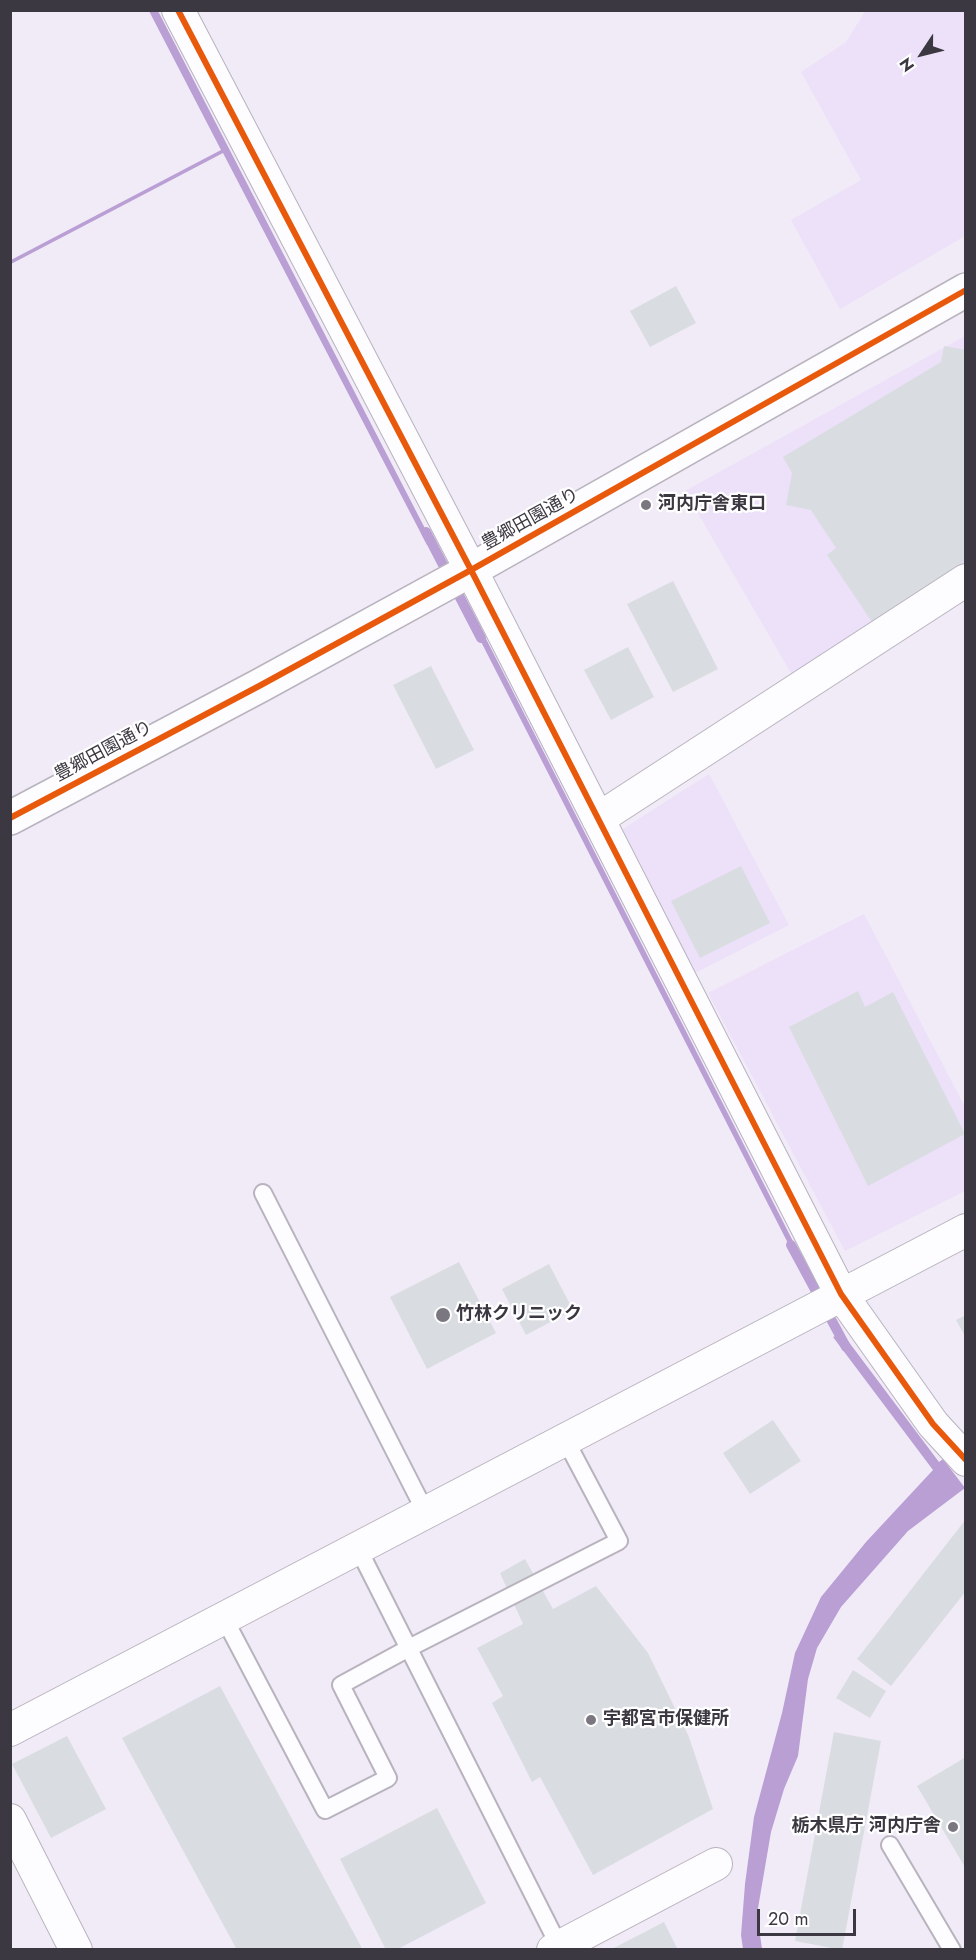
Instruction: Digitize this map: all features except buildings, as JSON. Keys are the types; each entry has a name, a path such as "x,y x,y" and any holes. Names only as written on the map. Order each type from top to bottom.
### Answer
{"street":[{"path":"178,10 471,570 841,1294 933,1424 966,1460"},
{"name":"豊郷田園通り","path":"10,818 471,570 966,290"},
{"path":"598,819 966,580"},
{"path":"10,1730 966,1230"},
{"path":"10,1820 76,1950"},
{"path":"556,1948 716,1864"}],"lane":[{"path":"263,1193 426,1512"},
{"path":"224,1618 326,1810 388,1778 341,1685 619,1541 565,1439"},
{"path":"358,1548 556,1948"},
{"path":"890,1845 952,1950"}],"shaded area":[{"path":"866,10 965,11 965,236 840,309 791,220 861,180 801,72 846,42"},
{"path":"149,11 158,11 432,542 427,545 223,153 11,264 11,260 221,150"},
{"path":"965,336 965,568 794,678 685,491"},
{"path":"478,623 801,1255 795,1257 473,626"},
{"path":"709,774 789,925 695,973 623,829"},
{"path":"864,914 965,1107 965,1191 845,1251 708,993"},
{"path":"842,1333 939,1462 943,1459 965,1488 908,1531 841,1607 817,1648 808,1679 798,1756 784,1789 771,1832 757,1914 762,1949 743,1949 741,1935 745,1884 754,1817 782,1713 795,1653 821,1597 866,1542 933,1470 833,1337"}],"waterway":[{"path":"426,532 481,638"},
{"path":"791,1245 846,1347"}],"cycle path":[{"path":"178,10 471,570 841,1294 933,1424 966,1460"},
{"path":"10,818 471,570 966,290"}],"place":[{"name":"河内庁舎東口","path":"646,505"},
{"name":"竹林クリニック","path":"443,1315"},
{"name":"宇都宮市保健所","path":"591,1720"},
{"name":"栃木県庁 河内庁舎","path":"953,1827"}]}
